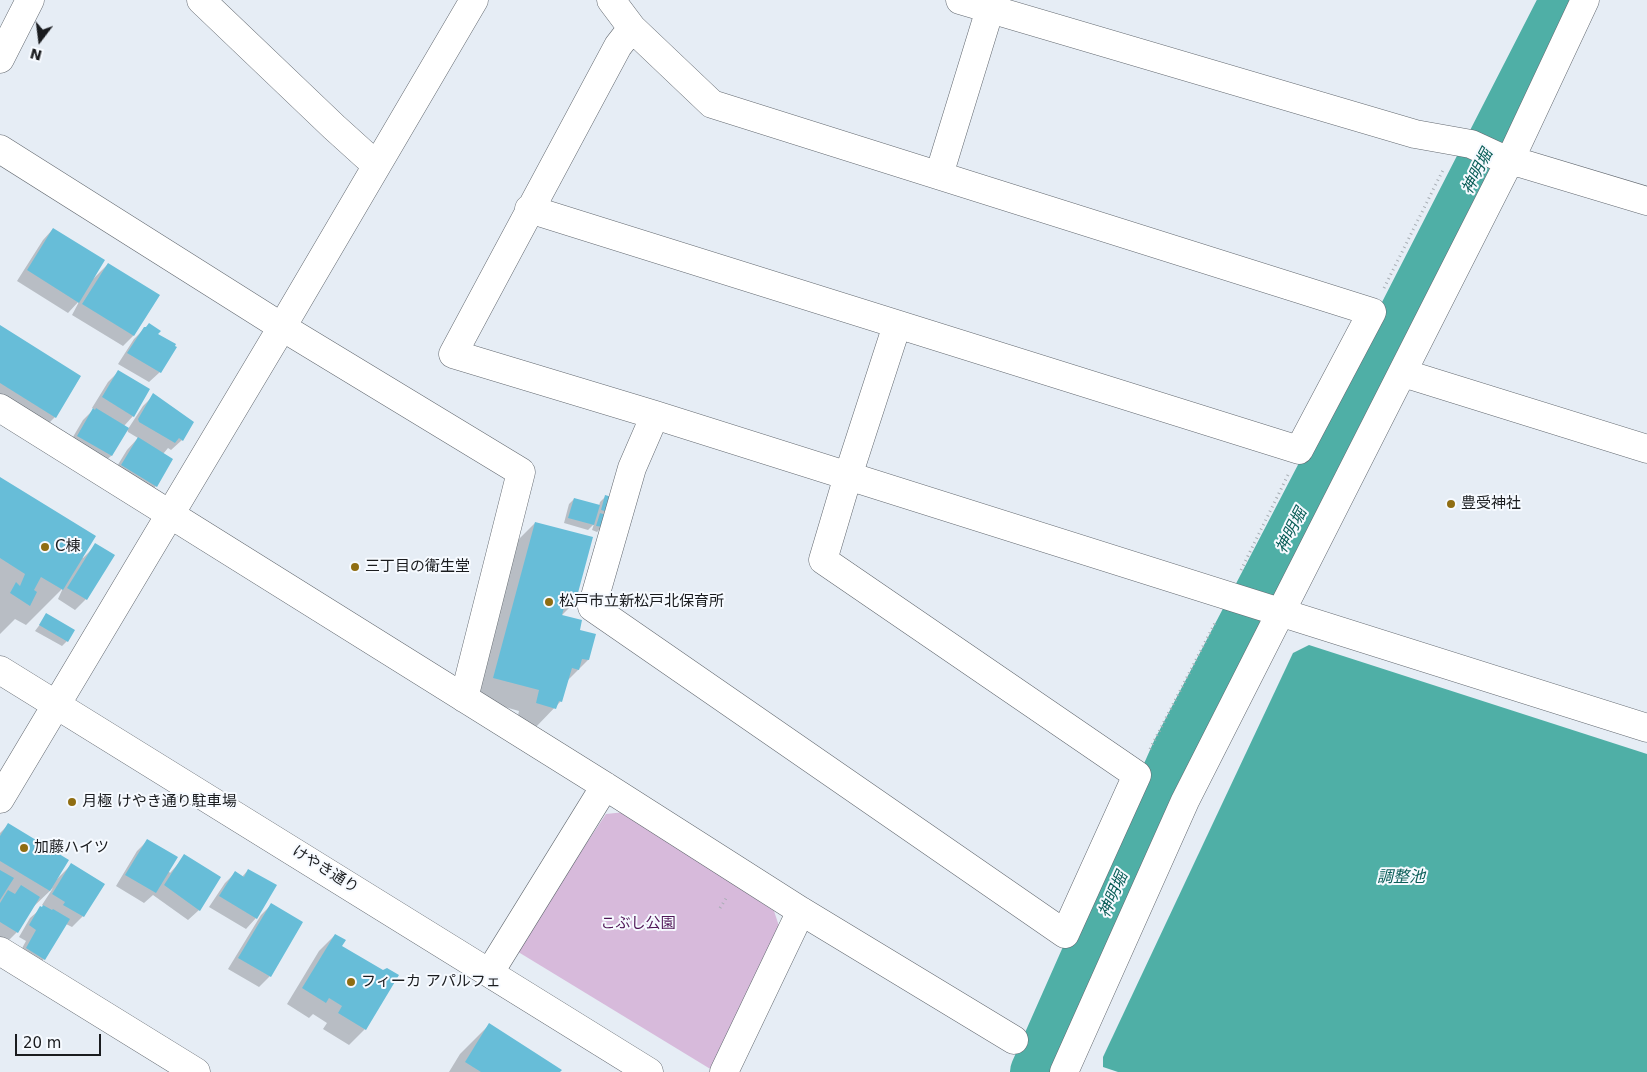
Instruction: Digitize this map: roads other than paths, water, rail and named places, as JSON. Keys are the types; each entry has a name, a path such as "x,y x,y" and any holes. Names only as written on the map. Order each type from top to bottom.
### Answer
{"street":[{"path":"0,59 30,0"},
{"path":"201,0 376,165"},
{"path":"0,799 282,327 474,0"},
{"path":"530,209 1300,450 1372,312 712,104 632,28 611,0"},
{"path":"960,0 1415,134 1462,143 1504,158 1647,201"},
{"path":"1064,1072 1185,801 1275,611 1403,373 1504,158 1585,0"},
{"path":"939,175 990,9"},
{"path":"632,28 618,46 453,354 655,415 1647,728"},
{"path":"0,149 282,327 521,472 464,698"},
{"path":"655,415 632,468 592,607 1065,934 1137,775 823,560 897,325"},
{"path":"1403,373 1647,449"},
{"path":"0,408 605,786 801,911 1014,1040"},
{"name":"けやき通り","path":"0,670 649,1072"},
{"path":"490,972 605,786"},
{"path":"724,1072 801,911"},
{"path":"0,951 196,1072"}],"water":[{"name":"調整池","path":"1309,645 1647,754 1647,1072 1118,1072 1103,1067 1103,1057 1293,653"}],"waterway":[{"name":"神明堀","path":"1036,1072 1178,751 1359,404 1566,0"}],"place":[{"name":"豊受神社","path":"1451,504"},
{"name":"C棟","path":"45,547"},
{"name":"三丁目の衛生堂","path":"355,567"},
{"name":"松戸市立新松戸北保育所","path":"549,602"},
{"name":"月極 けやき通り駐車場","path":"72,802"},
{"name":"加藤ハイツ","path":"24,848"},
{"name":"フィーカ アパルフェ","path":"351,982"}],"park label":[{"name":"こぶし公園","path":"638,924"}]}
